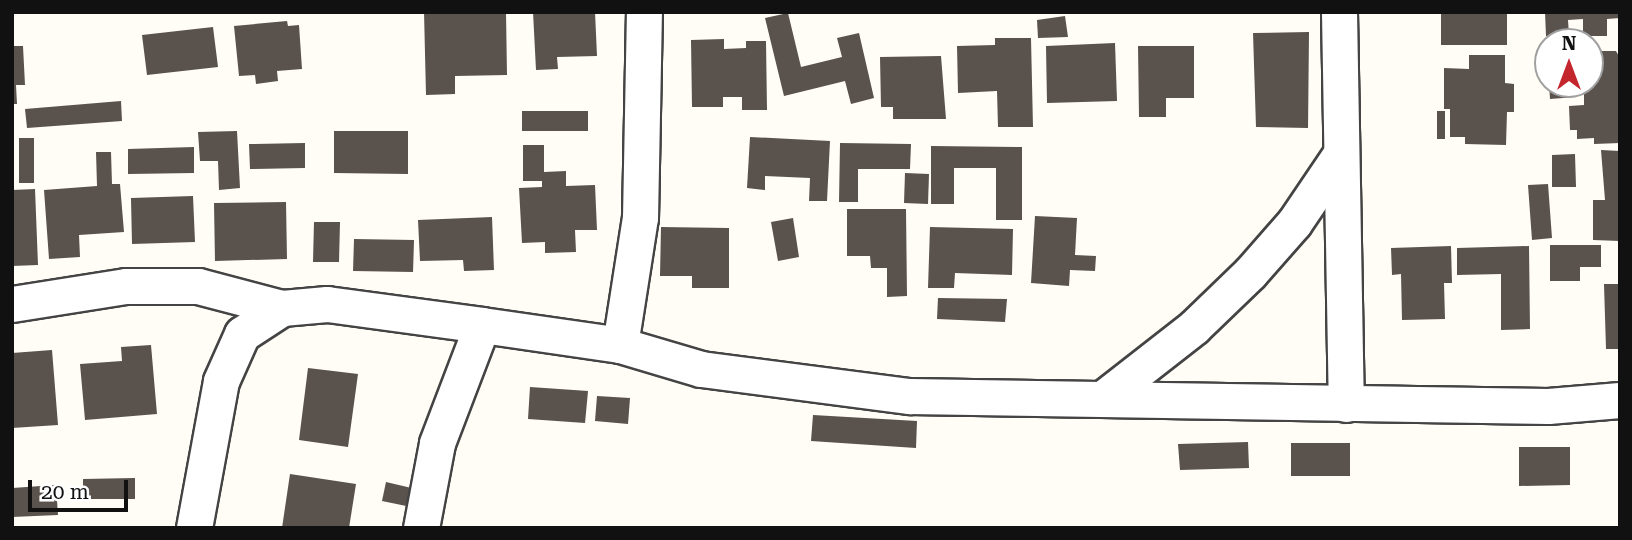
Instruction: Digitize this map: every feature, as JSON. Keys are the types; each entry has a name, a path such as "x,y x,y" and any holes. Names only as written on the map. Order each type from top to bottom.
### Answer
{"street":[{"path":"620,345 640,218 644,12"},
{"path":"1339,12 1346,404"},
{"path":"1102,399 1194,327 1250,274 1294,223 1340,155"},
{"path":"12,304 126,286 198,286 282,308 327,304 482,325 620,345 701,369 791,384 909,396 1548,406 1620,400"},
{"path":"194,528 202,462 221,381 242,334 282,308"},
{"path":"421,528 437,443 482,325"}],"building":[{"path":"424,12 506,12 507,75 455,76 455,94 426,95"},
{"path":"533,12 595,12 597,56 557,57 558,69 536,70"},
{"path":"1441,12 1507,12 1507,45 1441,45"},
{"path":"1545,12 1620,12 1620,18 1607,19 1607,36 1604,36 1604,28 1583,28 1583,19 1568,20 1569,28 1546,28"},
{"path":"788,13 801,67 842,57 837,38 859,33 874,98 851,104 845,81 784,96 765,18"},
{"path":"1065,16 1068,37 1038,38 1037,20"},
{"path":"287,21 288,26 299,25 302,69 277,71 278,81 256,84 255,75 239,76 234,26"},
{"path":"213,27 218,67 147,75 142,35"},
{"path":"1309,32 1308,128 1256,127 1253,33"},
{"path":"995,38 1031,38 1033,127 998,127 997,91 958,93 957,46 995,45"},
{"path":"724,39 724,49 746,48 746,41 766,41 767,110 742,110 742,97 723,97 723,107 692,107 691,40"},
{"path":"1115,43 1117,101 1047,103 1046,46"},
{"path":"12,46 23,46 25,85 16,85 17,104 12,104"},
{"path":"1138,46 1194,46 1194,98 1166,98 1166,117 1139,117"},
{"path":"1604,51 1616,51 1620,58 1620,143 1594,144 1594,138 1577,139 1577,130 1570,130 1569,106 1584,105 1584,98 1604,98"},
{"path":"1469,55 1505,55 1505,83 1514,84 1514,112 1507,112 1506,145 1465,144 1465,137 1450,137 1450,109 1444,109 1444,68 1469,69"},
{"path":"941,56 946,119 893,119 893,107 881,107 880,57"},
{"path":"121,101 122,121 27,128 25,109"},
{"path":"522,111 588,111 588,131 522,131"},
{"path":"1437,111 1445,111 1445,139 1437,139"},
{"path":"237,131 240,188 219,190 218,161 200,161 198,132"},
{"path":"334,131 408,131 408,174 334,173"},
{"path":"750,137 830,141 827,201 809,201 810,178 765,176 765,190 747,188"},
{"path":"19,138 34,138 34,183 19,183"},
{"path":"305,143 305,168 250,169 249,144"},
{"path":"840,143 911,144 910,169 858,169 858,202 839,202"},
{"path":"523,145 544,145 544,172 566,171 566,186 595,185 597,230 575,230 576,252 545,253 545,242 522,243 519,188 542,187 542,181 523,181"},
{"path":"931,146 1022,147 1022,220 996,220 996,168 954,168 954,204 931,204"},
{"path":"194,147 194,173 128,174 128,149"},
{"path":"1601,150 1620,151 1620,241 1593,240 1593,200 1605,200"},
{"path":"96,152 111,152 112,184 120,184 124,232 79,235 80,257 49,259 44,190 97,186"},
{"path":"1575,154 1576,187 1552,187 1552,155"},
{"path":"905,173 929,174 928,204 904,203"},
{"path":"1548,184 1552,238 1532,240 1528,185"},
{"path":"35,189 38,265 12,266 12,190"},
{"path":"193,196 195,242 132,244 131,198"},
{"path":"286,202 287,259 215,261 214,203"},
{"path":"847,209 906,209 907,296 887,297 887,268 871,268 870,256 847,256"},
{"path":"1035,216 1077,218 1075,255 1096,256 1095,271 1070,270 1069,286 1031,283"},
{"path":"492,217 494,270 464,271 463,260 420,261 418,220"},
{"path":"793,218 799,257 778,261 771,222"},
{"path":"314,222 340,222 339,262 313,262"},
{"path":"661,227 729,228 729,288 692,288 692,276 660,276"},
{"path":"930,227 1013,229 1012,275 955,273 954,288 928,288"},
{"path":"354,239 414,240 413,272 353,271"},
{"path":"1550,245 1601,245 1601,267 1580,267 1580,281 1550,281"},
{"path":"1451,246 1452,283 1444,283 1445,319 1402,320 1401,274 1392,275 1391,248"},
{"path":"1529,246 1530,329 1501,330 1501,274 1457,275 1457,248"},
{"path":"1604,284 1620,284 1620,349 1606,349"},
{"path":"938,298 1007,299 1005,322 937,319"},
{"path":"151,345 157,414 85,420 80,364 122,361 121,347"},
{"path":"52,350 58,425 12,428 12,353"},
{"path":"308,368 358,374 348,447 299,440"},
{"path":"530,387 588,391 585,423 528,419"},
{"path":"597,396 630,398 628,424 595,421"},
{"path":"813,415 917,421 916,448 811,441"},
{"path":"1248,442 1249,468 1180,470 1178,444"},
{"path":"1291,443 1350,443 1350,476 1291,476"},
{"path":"1519,447 1570,447 1570,485 1519,486"},
{"path":"290,474 356,484 349,528 282,528"},
{"path":"135,478 135,499 83,499 83,479"},
{"path":"386,482 420,490 416,508 382,501"},
{"path":"56,485 58,515 12,517 12,488"}]}
